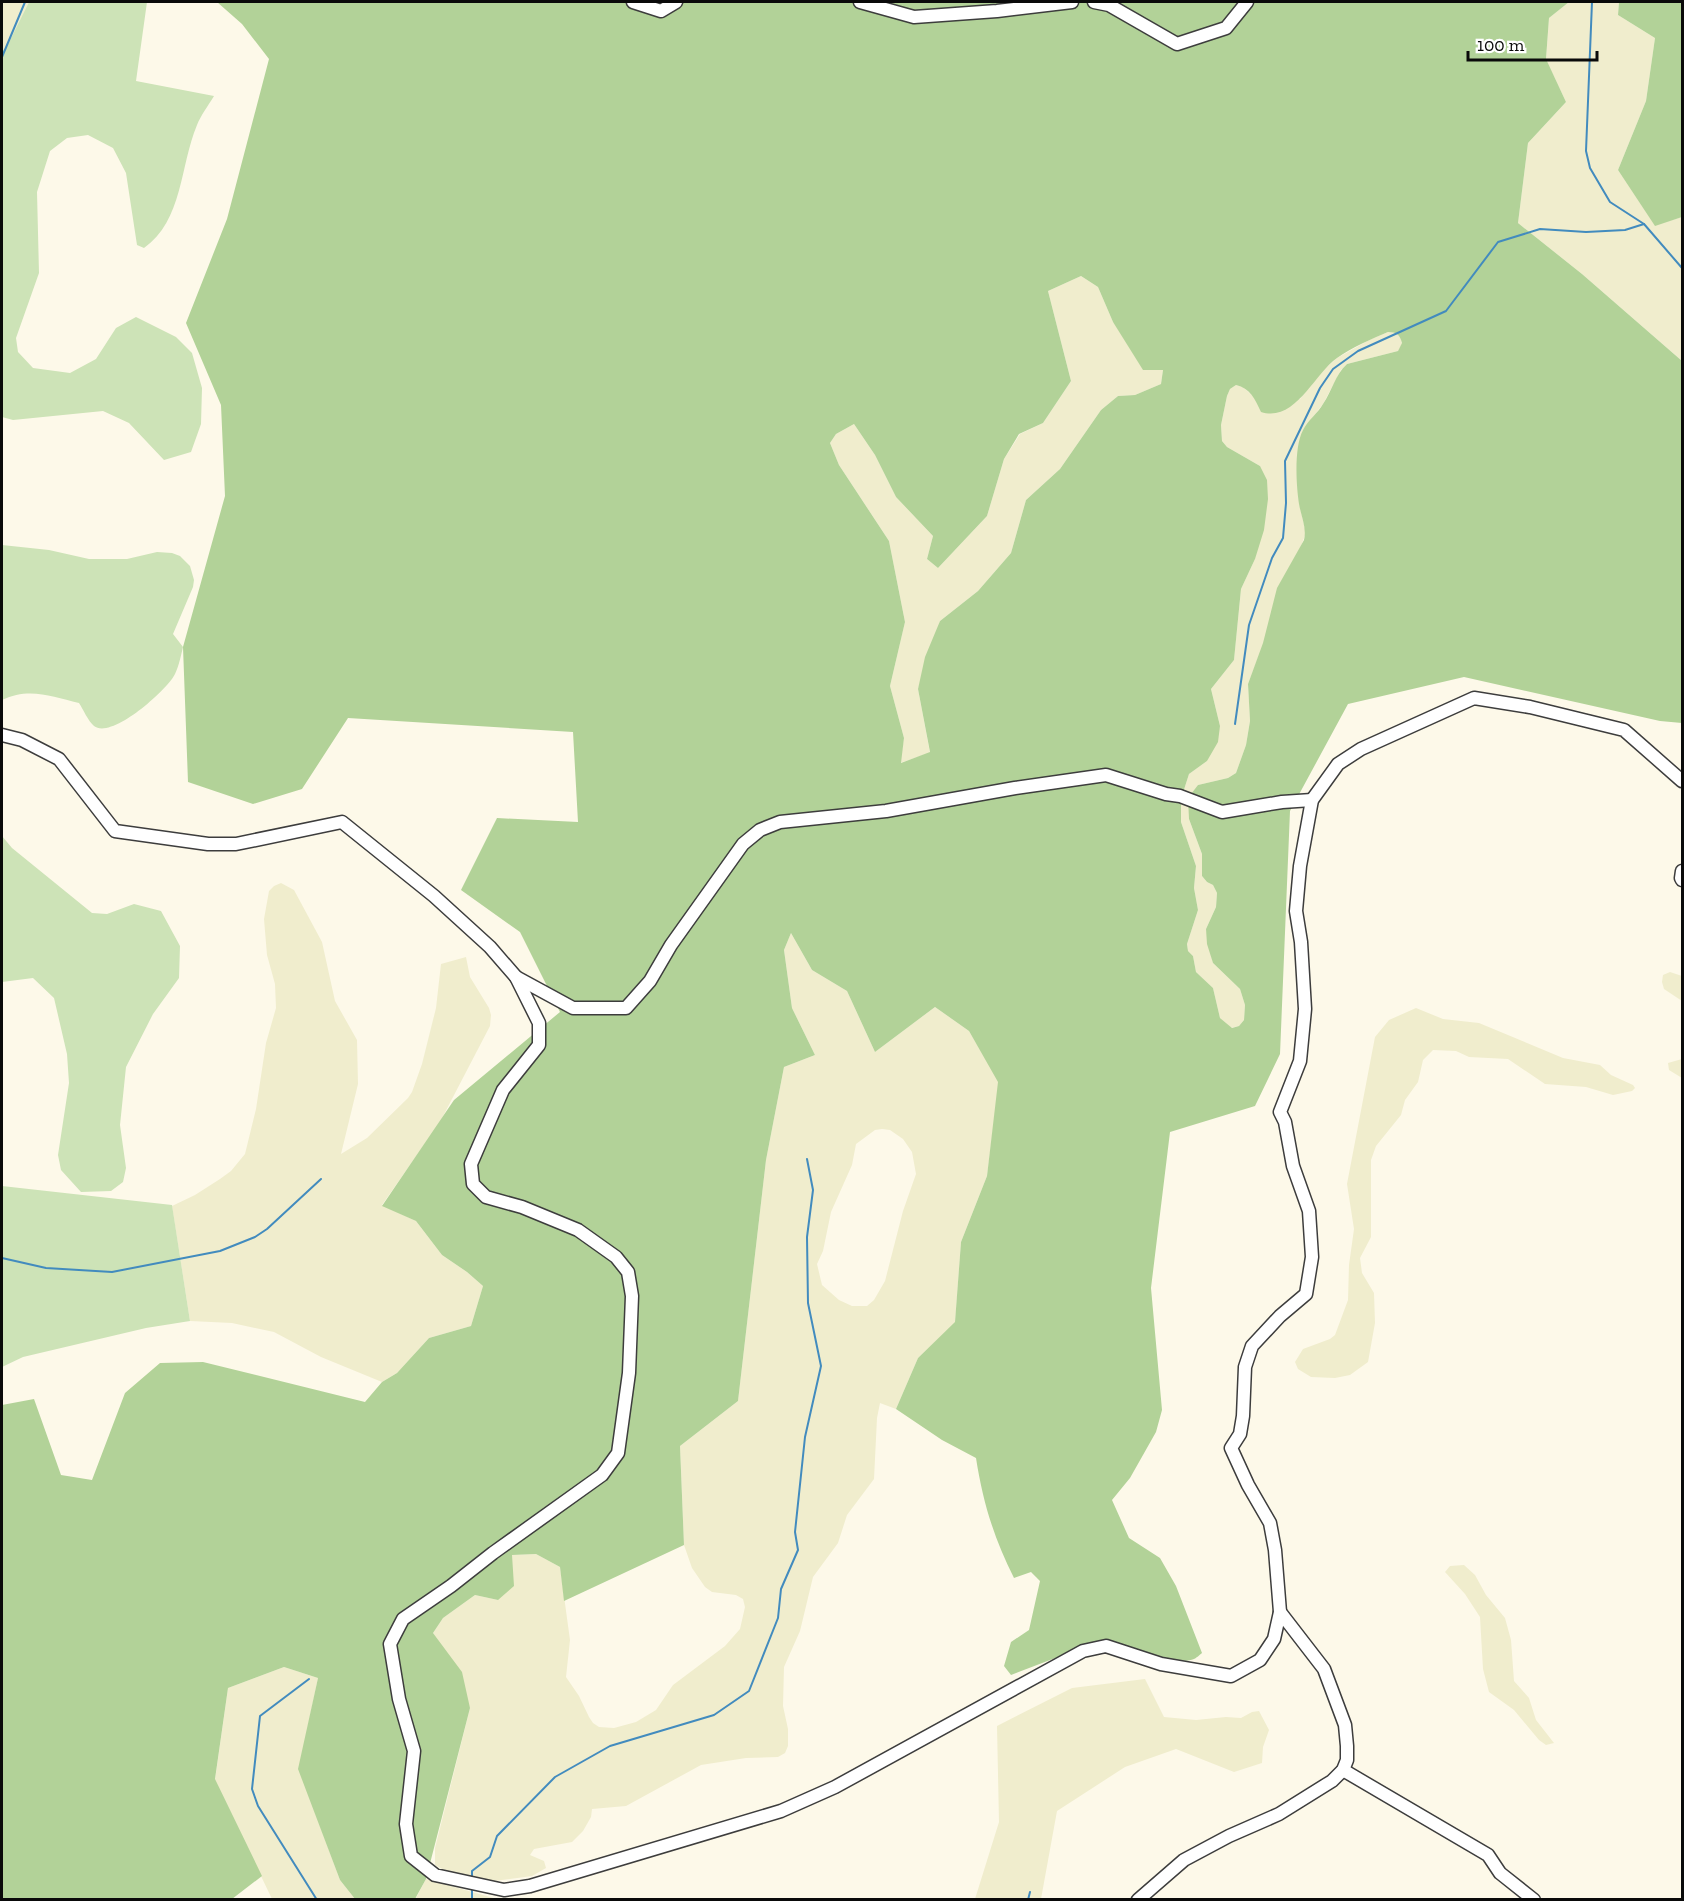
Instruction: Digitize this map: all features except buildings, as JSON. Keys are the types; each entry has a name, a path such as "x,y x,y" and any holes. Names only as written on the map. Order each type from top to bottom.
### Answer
{"street":[{"path":"633,2 661,11 676,2"},
{"path":"860,2 914,18 1072,2"},
{"path":"1094,2 1109,5 1177,44 1226,28 1247,2"},
{"path":"2,735 22,740 59,759 115,831 208,844 236,844 342,822 434,896 490,947 516,977 539,1023 539,1045 503,1090 471,1164 473,1184 486,1197 522,1208 578,1230 616,1257 628,1272 632,1296 629,1373 618,1453 602,1475 493,1553 452,1586 403,1619 390,1644 399,1699 414,1751 406,1824 411,1856 435,1875 504,1890 530,1886 781,1811 836,1786 1083,1651 1106,1646 1161,1664 1231,1676 1260,1660 1274,1639 1280,1612 1275,1550 1270,1523 1248,1485 1231,1448 1240,1434 1245,1367 1252,1346 1306,1293 1312,1257 1309,1211 1293,1166 1285,1122 1280,1112 1300,1061 1305,1010 1301,942 1296,910 1300,866 1312,801 1338,764 1361,749 1474,698 1530,707 1624,730 1683,781"},
{"path":"516,977 573,1008 626,1008 650,981 671,945 743,844 760,830 780,822 886,811 1015,788 1106,775 1166,794 1180,796 1222,812 1282,802 1312,801"},
{"path":"1683,871 1681,878 1683,880"},
{"path":"1138,1899 1184,1860 1229,1836 1279,1814 1332,1781 1343,1770 1347,1753 1345,1725 1324,1669 1280,1612"},
{"path":"1343,1770 1488,1855 1500,1873 1534,1899"}],"shaded area":[{"path":"2,2 29,2 5,50 2,49"},
{"path":"1569,2 1619,2 1618,15 1655,38 1646,101 1618,170 1655,225 1682,217 1682,361 1582,274 1518,223 1528,143 1566,102 1546,60 1549,18"},
{"path":"1081,276 1098,287 1113,322 1163,370 1161,384 1135,395 1118,396 1101,410 1060,469 1026,500 1011,553 978,591 940,621 918,689 930,753 900,763 904,738 890,686 905,622 889,541 839,465 830,443 836,434 854,424 875,455 896,497 933,536 927,559 938,568 987,516 1004,459 1020,434 1043,423 1071,381 1048,291"},
{"path":"1388,332 1395,332 1401,337 1402,344 1398,351 1347,364 1341,370 1323,404 1303,430 1298,451 1297,471 1299,503 1306,533 1248,684 1250,721 1246,745 1236,773 1228,778 1198,785 1189,819 1202,854 1202,876 1213,885 1217,893 1216,907 1206,929 1213,963 1240,989 1245,1005 1244,1020 1239,1026 1231,1028 1220,1018 1213,988 1196,972 1193,956 1188,951 1187,944 1198,910 1194,888 1196,866 1181,822 1181,799 1189,774 1207,761 1220,726 1211,689 1234,660 1241,589 1255,559 1260,466 1227,447 1222,441 1221,425 1227,396 1230,389 1236,385 1243,387 1254,397 1300,399 1320,373 1337,358"},
{"path":"281,883 294,890 322,942 335,1001 357,1040 358,1084 341,1154 367,1138 412,1092 422,1064 436,1008 441,964 466,957 470,977 491,1015 490,1026 440,1122 382,1205 416,1221 442,1255 483,1286 471,1326 429,1338 397,1373 382,1382 321,1357 274,1332 232,1323 190,1321 172,1206 220,1179 231,1171 245,1154 256,1109 266,1043 276,1008 275,984 267,955 264,919 269,891"},
{"path":"791,933 812,970 847,991 875,1052 935,1007 969,1031 999,1082 987,1176 961,1242 955,1323 918,1358 896,1409 880,1403 877,1418 874,1479 847,1515 838,1543 813,1577 800,1631 784,1667 783,1706 788,1729 788,1746 785,1753 778,1757 746,1758 701,1765 626,1806 592,1809 591,1817 583,1831 572,1842 534,1849 530,1855 544,1861 546,1868 532,1876 494,1881 455,1876 435,1865 435,1848 470,1708 433,1633 443,1618 475,1595 498,1600 512,1555 536,1554 560,1567 570,1640 566,1677 589,1717 599,1727 614,1728 636,1722 656,1710 673,1685 725,1646 740,1629 745,1607 743,1599 736,1595 712,1592 705,1587 692,1568 684,1545 680,1446 738,1401 766,1160 784,1067 815,1055 792,1008 784,950","holes":["875,1130 890,1130 903,1139 912,1152 916,1174 903,1211 885,1281 874,1300 867,1306 852,1306 839,1300 822,1285 817,1264 823,1251 831,1212 852,1165 856,1144"]},
{"path":"1670,972 1682,976 1682,1001 1664,989 1663,975"},
{"path":"1416,1008 1443,1019 1479,1023 1563,1058 1600,1065 1611,1075 1635,1088 1632,1091 1613,1095 1586,1087 1545,1084 1508,1059 1469,1057 1456,1051 1433,1050 1423,1060 1418,1082 1405,1100 1401,1115 1376,1146 1371,1160 1371,1237 1360,1258 1362,1273 1374,1293 1375,1323 1368,1362 1350,1375 1335,1378 1311,1377 1298,1369 1295,1362 1303,1349 1335,1335 1348,1300 1349,1265 1354,1229 1347,1184 1375,1037 1389,1020"},
{"path":"1682,1059 1682,1078 1669,1070 1668,1063"},
{"path":"1464,1565 1475,1575 1486,1595 1505,1618 1511,1640 1514,1681 1529,1698 1536,1720 1554,1743 1546,1745 1539,1740 1514,1710 1489,1692 1483,1669 1480,1617 1465,1594 1445,1572 1450,1566"},
{"path":"284,1667 318,1678 299,1769 340,1880 355,1899 272,1899 215,1780 228,1688"},
{"path":"1145,1679 1164,1717 1196,1720 1241,1718 1259,1711 1269,1730 1263,1747 1262,1763 1234,1772 1176,1749 1125,1767 1057,1811 1041,1899 975,1899 999,1822 997,1726 1072,1688"},
{"path":"426,1879 497,1899 415,1900"}],"green space":[{"path":"29,2 147,2 136,81 214,96 197,125 191,141 173,208 157,237 144,248 137,245 126,173 113,148 88,135 67,138 50,151 37,192 39,273 16,338 18,352 33,368 70,373 96,359 116,328 136,317 176,337 192,353 202,388 201,424 191,452 164,460 129,423 103,411 13,420 2,417 2,49 5,50"},
{"path":"217,2 1569,2 1549,18 1546,59 1566,102 1528,143 1518,223 1582,274 1682,361 1682,723 1660,721 1464,677 1348,704 1290,811 1280,1054 1255,1106 1170,1132 1151,1288 1162,1410 1156,1432 1130,1478 1112,1500 1129,1538 1160,1558 1176,1586 1202,1653 1195,1659 1186,1661 1163,1658 1105,1639 1011,1675 1004,1666 1011,1642 1029,1630 1040,1581 1031,1572 1014,1578 990,1520 976,1458 942,1440 896,1409 918,1358 955,1322 961,1242 987,1176 998,1082 969,1031 935,1007 875,1052 847,991 812,970 791,933 784,950 792,1008 815,1055 784,1067 766,1160 738,1401 680,1446 684,1545 564,1601 560,1567 536,1554 512,1555 514,1586 498,1600 475,1595 443,1618 433,1633 462,1672 470,1708 426,1879 415,1899 355,1899 340,1880 298,1769 318,1678 284,1667 228,1688 215,1779 262,1876 232,1899 2,1900 2,1405 34,1399 61,1475 92,1480 125,1393 160,1363 203,1362 365,1402 382,1382 397,1373 429,1338 471,1326 483,1286 442,1255 416,1221 382,1206 454,1100 560,1012 520,932 461,890 497,818 578,822 573,732 348,718 302,789 253,804 188,782 183,647 225,496 221,405 186,323 227,219 269,59 242,24","holes":["1081,276 1098,287 1113,322 1143,370 1163,370 1161,384 1135,395 1118,396 1101,410 1060,469 1026,500 1011,553 978,591 940,621 925,657 918,689 930,752 901,763 904,738 890,686 905,622 889,541 839,465 830,443 836,434 854,424 875,455 896,497 933,536 927,559 938,568 987,516 1004,459 1019,434 1043,423 1071,381 1048,291","1388,332 1396,333 1400,338 1402,343 1398,351 1347,364 1339,373 1321,407 1303,430 1298,446 1297,476 1305,536 1277,588 1263,643 1248,684 1250,721 1246,745 1236,773 1228,778 1198,785 1188,798 1189,819 1202,854 1202,876 1213,885 1217,893 1216,907 1206,929 1207,944 1213,963 1240,989 1245,1005 1244,1020 1239,1026 1232,1028 1220,1018 1213,988 1196,972 1193,956 1188,951 1187,944 1198,910 1194,888 1196,866 1181,822 1181,799 1189,774 1207,761 1218,742 1220,726 1211,689 1234,660 1241,589 1255,559 1264,530 1268,499 1267,480 1260,466 1227,447 1222,441 1221,425 1227,396 1230,389 1236,385 1241,386 1248,391 1261,412 1273,413 1284,410 1294,404 1337,358 1362,343"]},
{"path":"1619,2 1682,2 1682,217 1655,226 1618,170 1646,101 1655,38 1618,15"},
{"path":"2,545 49,550 89,559 127,559 157,552 180,556 190,566 194,580 173,634 183,647 176,671 170,681 151,701 126,720 102,728 92,724 79,703 31,693 2,700"},
{"path":"2,836 12,848 92,913 107,914 134,904 161,911 180,946 179,978 153,1014 126,1067 120,1125 126,1168 123,1182 111,1191 81,1192 61,1170 58,1155 69,1083 67,1054 54,998 33,978 2,982"},
{"path":"2,1186 172,1205 190,1321 146,1328 23,1357 2,1367"}],"waterway":[{"path":"2,57 25,2"},
{"path":"1592,2 1586,151 1590,168 1610,202 1644,224 1682,268"},
{"path":"1235,724 1249,625 1272,558 1283,538 1286,503 1285,461 1320,388 1333,369 1358,351 1446,311 1498,242 1540,229 1586,232 1625,230 1644,224"},
{"path":"472,1877 472,1871 490,1857 497,1836 555,1777 610,1746 714,1715 749,1691 778,1618 781,1589 798,1550 795,1532 805,1437 821,1366 808,1303 807,1237 813,1190 807,1159"},
{"path":"2,1258 46,1268 112,1272 220,1251 255,1237 267,1229 321,1179"},
{"path":"309,1679 260,1716 252,1789 258,1806 317,1900"},
{"path":"472,1889 472,1900"},
{"path":"1028,1900 1030,1892"}]}
